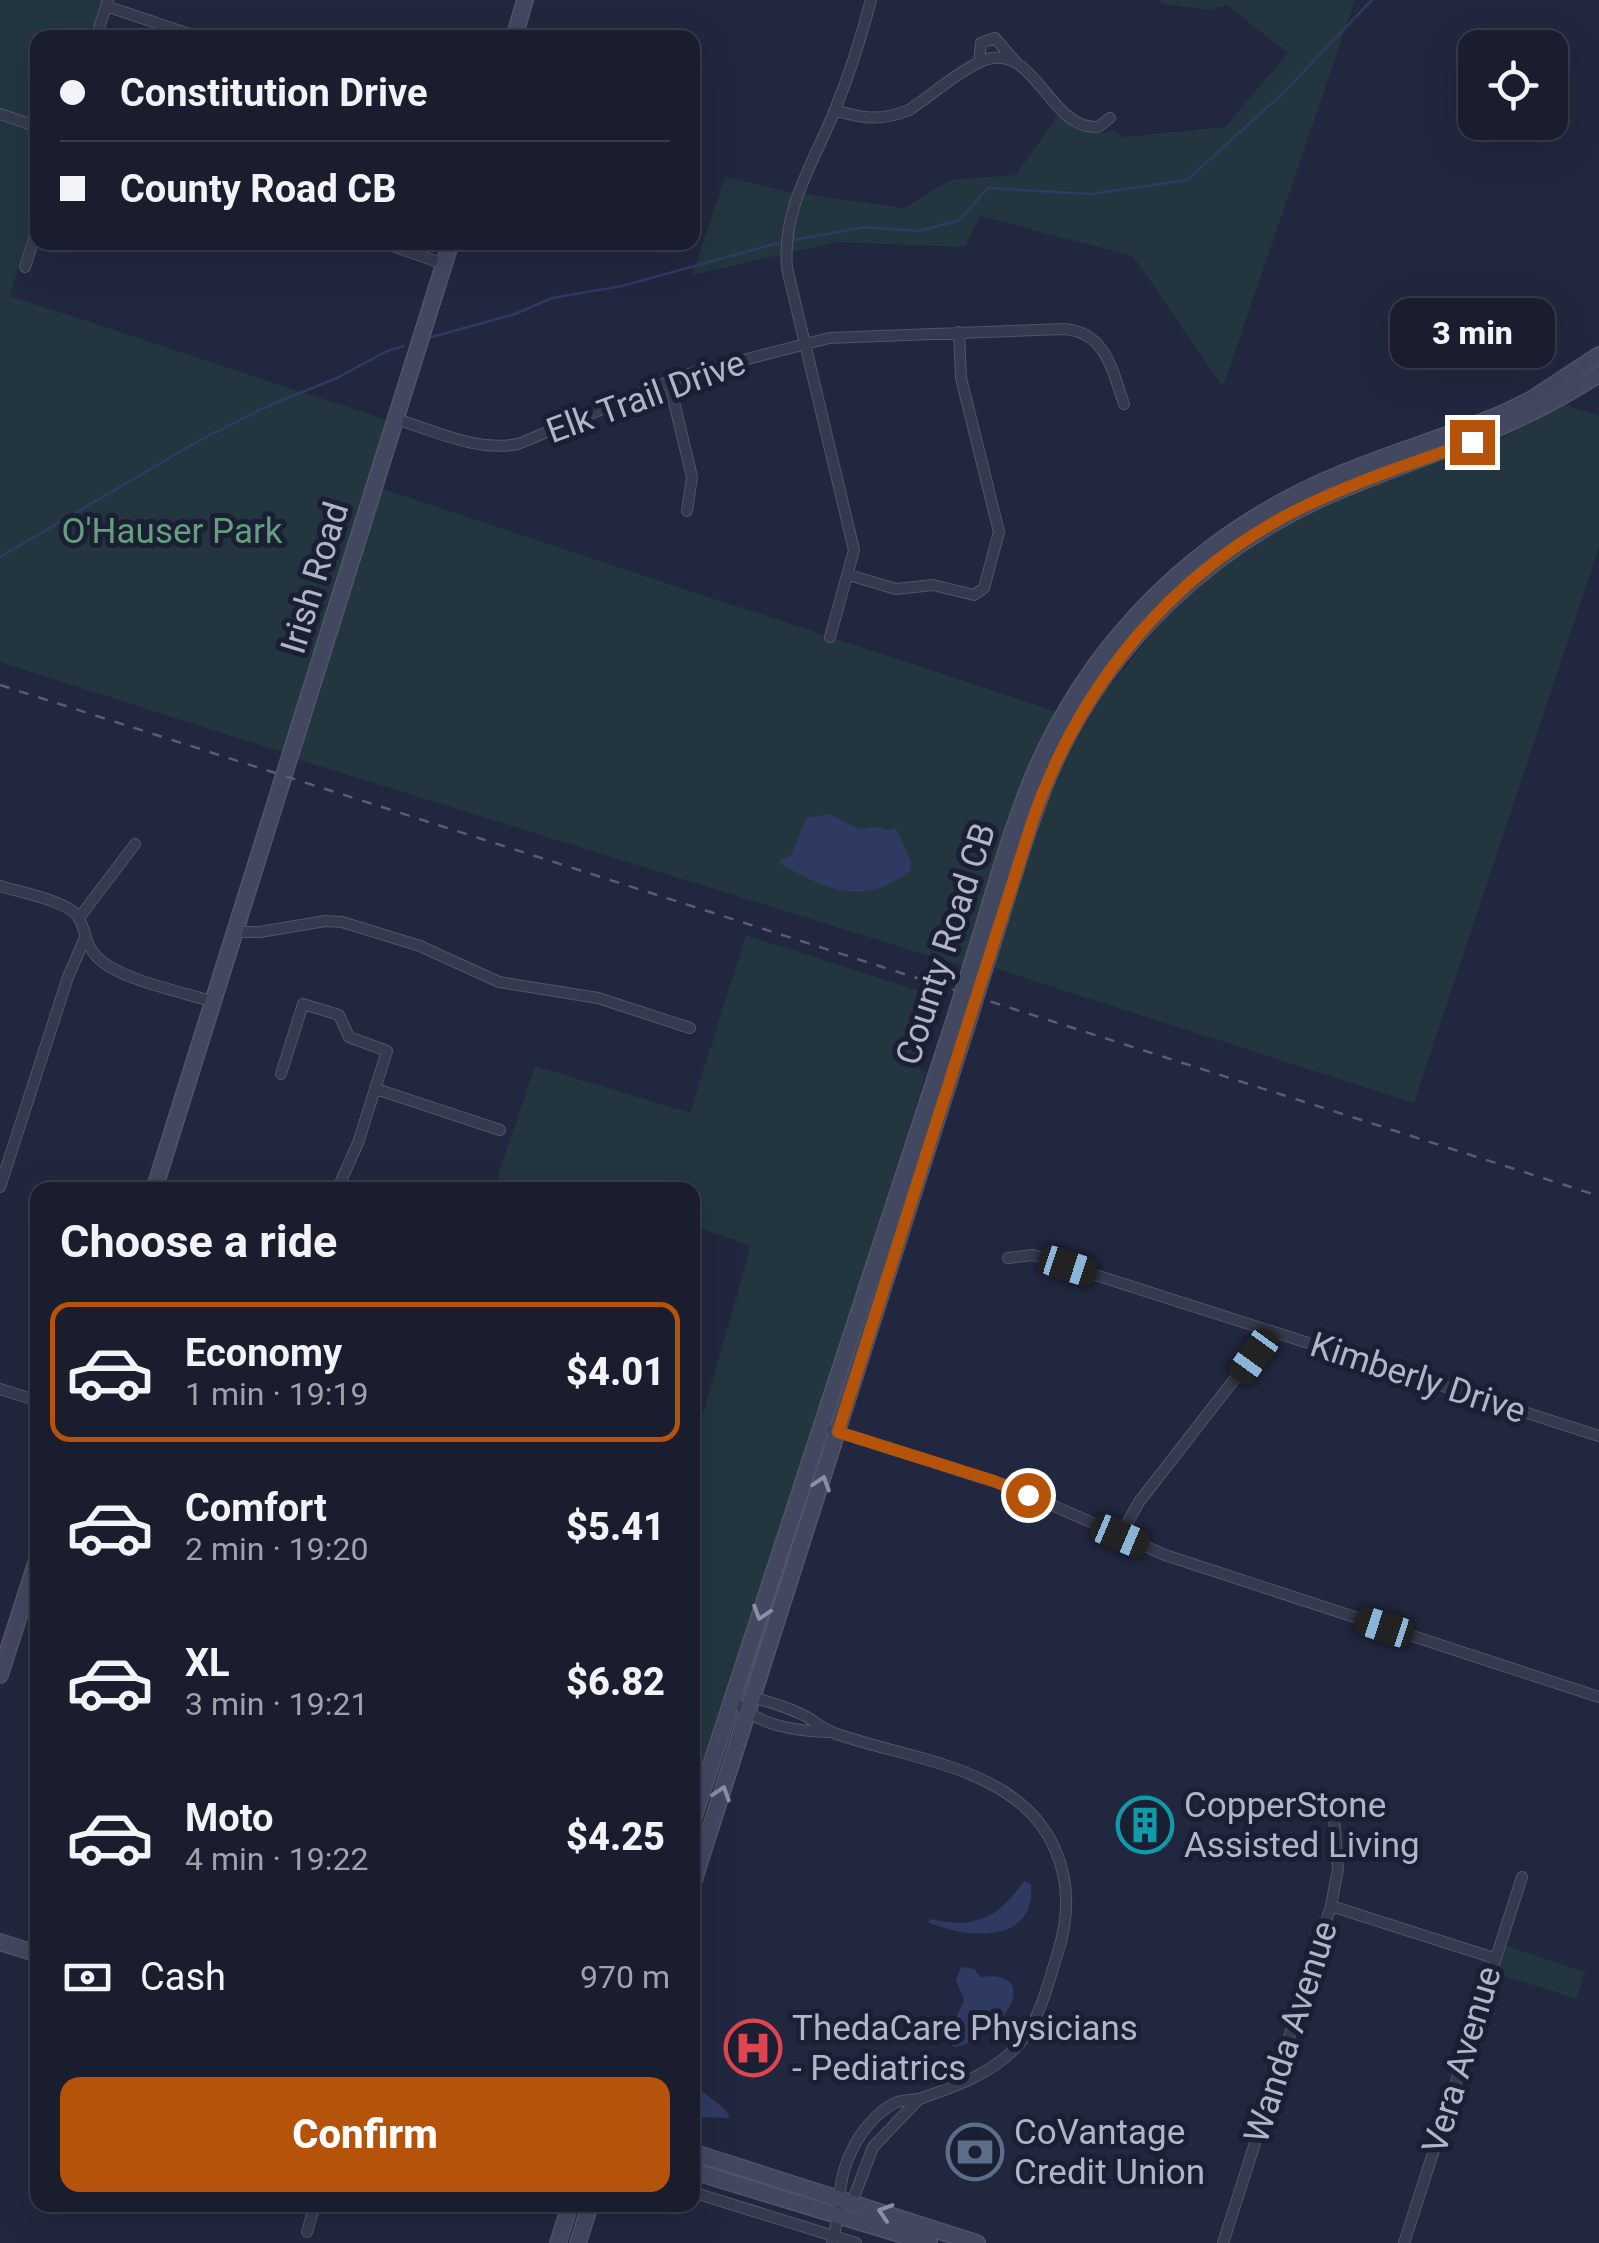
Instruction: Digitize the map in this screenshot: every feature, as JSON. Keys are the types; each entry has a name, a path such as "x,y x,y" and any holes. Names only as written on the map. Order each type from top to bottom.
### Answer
{"main road":[{"path":"516,30 522,1"},
{"name":"Irish Road","path":"157,1182 448,250"},
{"name":"County Road CB","path":"979,966 1030,784 1057,727 1100,659 1168,582 1228,534 1294,496 1506,412 1599,355"},
{"name":"County Road CB","path":"700,1799 821,1427 979,966 1043,791 1069,734 1130,643 1211,564 1297,510 1518,422 1599,374"},
{"name":"County Road CB","path":"700,1862 838,1432 960,1023"},
{"path":"0,1675 30,1582"},
{"path":"0,1942 30,1951"},
{"path":"700,2154 977,2243"},
{"path":"700,2173 929,2243"},
{"path":"558,2243 568,2212"},
{"path":"578,2243 588,2212"}],"street":[{"path":"830,637 850,575 853,543 788,268 787,230 797,193 835,110 871,0"},
{"path":"99,30 107,3 180,30"},
{"path":"979,62 981,43 995,38 1056,104 1082,125 1098,128 1110,118"},
{"path":"835,110 868,118 896,116 979,62 1003,58 1016,62"},
{"path":"0,114 30,124"},
{"path":"24,267 30,249"},
{"path":"403,250 444,264"},
{"name":"Elk Trail Drive","path":"396,419 480,445 518,444 669,381 842,336 1064,329 1081,332 1096,341 1106,356 1124,404"},
{"path":"850,575 903,590 934,585 969,594 980,592 986,583 1000,532 962,378 959,332"},
{"path":"669,381 692,477 687,510"},
{"path":"79,918 135,844"},
{"path":"0,886 60,904 79,918 84,940 98,958 115,970 214,1002"},
{"path":"236,932 342,922 420,946 498,982 598,998 690,1028"},
{"path":"0,1187 84,940"},
{"path":"281,1074 303,1004 339,1015 349,1037 387,1052 340,1182"},
{"path":"376,1089 500,1130"},
{"name":"Kimberly Drive","path":"1008,1258 1033,1255 1599,1436"},
{"path":"1120,1536 1139,1502 1272,1330"},
{"path":"0,1389 30,1398"},
{"path":"821,1427 1012,1487 1165,1556 1599,1697"},
{"path":"732,1700 753,1697 802,1714 829,1732"},
{"path":"732,1700 748,1715 798,1731 829,1732 960,1772 1006,1792 1034,1815 1047,1832 1065,1878 1064,1932 1030,2028 995,2066 919,2099 896,2102 868,2124 848,2157 836,2196 840,2216 833,2240"},
{"name":"Wanda Avenue","path":"1223,2243 1332,1906 1338,1869 1334,1817"},
{"name":"Vera Avenue","path":"1404,2243 1522,1877"},
{"path":"1332,1906 1494,1958"},
{"path":"840,2216 854,2202 874,2147 919,2099"},
{"path":"700,2195 833,2240 856,2243"},
{"path":"307,2232 314,2212"}],"green space":[{"path":"0,0 103,0 93,30 30,30 30,119 0,108"},
{"path":"1160,0 1355,0 1223,387 1133,256 980,216 965,247 837,242 692,275 725,177 790,192 904,208 950,180 1016,175 1059,113 1085,130 1114,131 1123,137 1225,127 1288,53 1227,5 1209,10 1162,4"},
{"name":"O'Hauser Park","path":"0,115 30,126 30,229 10,296 390,421 285,753 0,662"},
{"path":"1563,404 1599,416 1599,547 1414,1103 994,968 1044,811 1067,755 1103,695 1170,611 1214,570 1274,529 1369,484 1503,437"},
{"path":"382,489 1060,713 965,967 297,759"},
{"path":"746,935 944,999 919,1069 926,1072 915,1109 700,1778 700,1423 751,1246 700,1228 700,1182 496,1182 535,1066 690,1113"},
{"path":"1506,1946 1585,1972 1576,1999 1496,1973"}],"water":[{"path":"829,814 858,829 896,828 911,862 910,871 893,882 860,892 829,887 781,864 779,861 791,856 806,818"},
{"path":"1024,1881 1031,1884 1030,1904 1023,1918 1011,1927 978,1934 928,1922 931,1919 961,1923 985,1918 1005,1904"},
{"path":"961,1967 974,1969 981,1977 1000,1977 1011,1983 1014,1993 1010,2006 988,2031 955,2047 946,2041 964,2000 956,1980"},
{"path":"700,2089 725,2109 730,2118 702,2117"}],"waterway":[{"path":"794,240 864,227 918,231 958,221 988,188 1091,194 1187,180 1282,94 1372,0"},
{"path":"432,337 515,314 552,298 622,286 778,243"},
{"path":"0,557 202,439 404,346"}],"railway":[{"path":"0,685 1599,1196"}],"place":[{"name":"CopperStone Assisted Living","path":"1145,1825"},
{"name":"ThedaCare Physicians - Pediatrics","path":"753,2048"},
{"name":"CoVantage Credit Union","path":"975,2152"}],"route":[{"path":"1028,1495 838,1432 1033,819 1056,760 1086,705 1130,643 1153,616 1211,564 1297,510 1472,442"}]}
